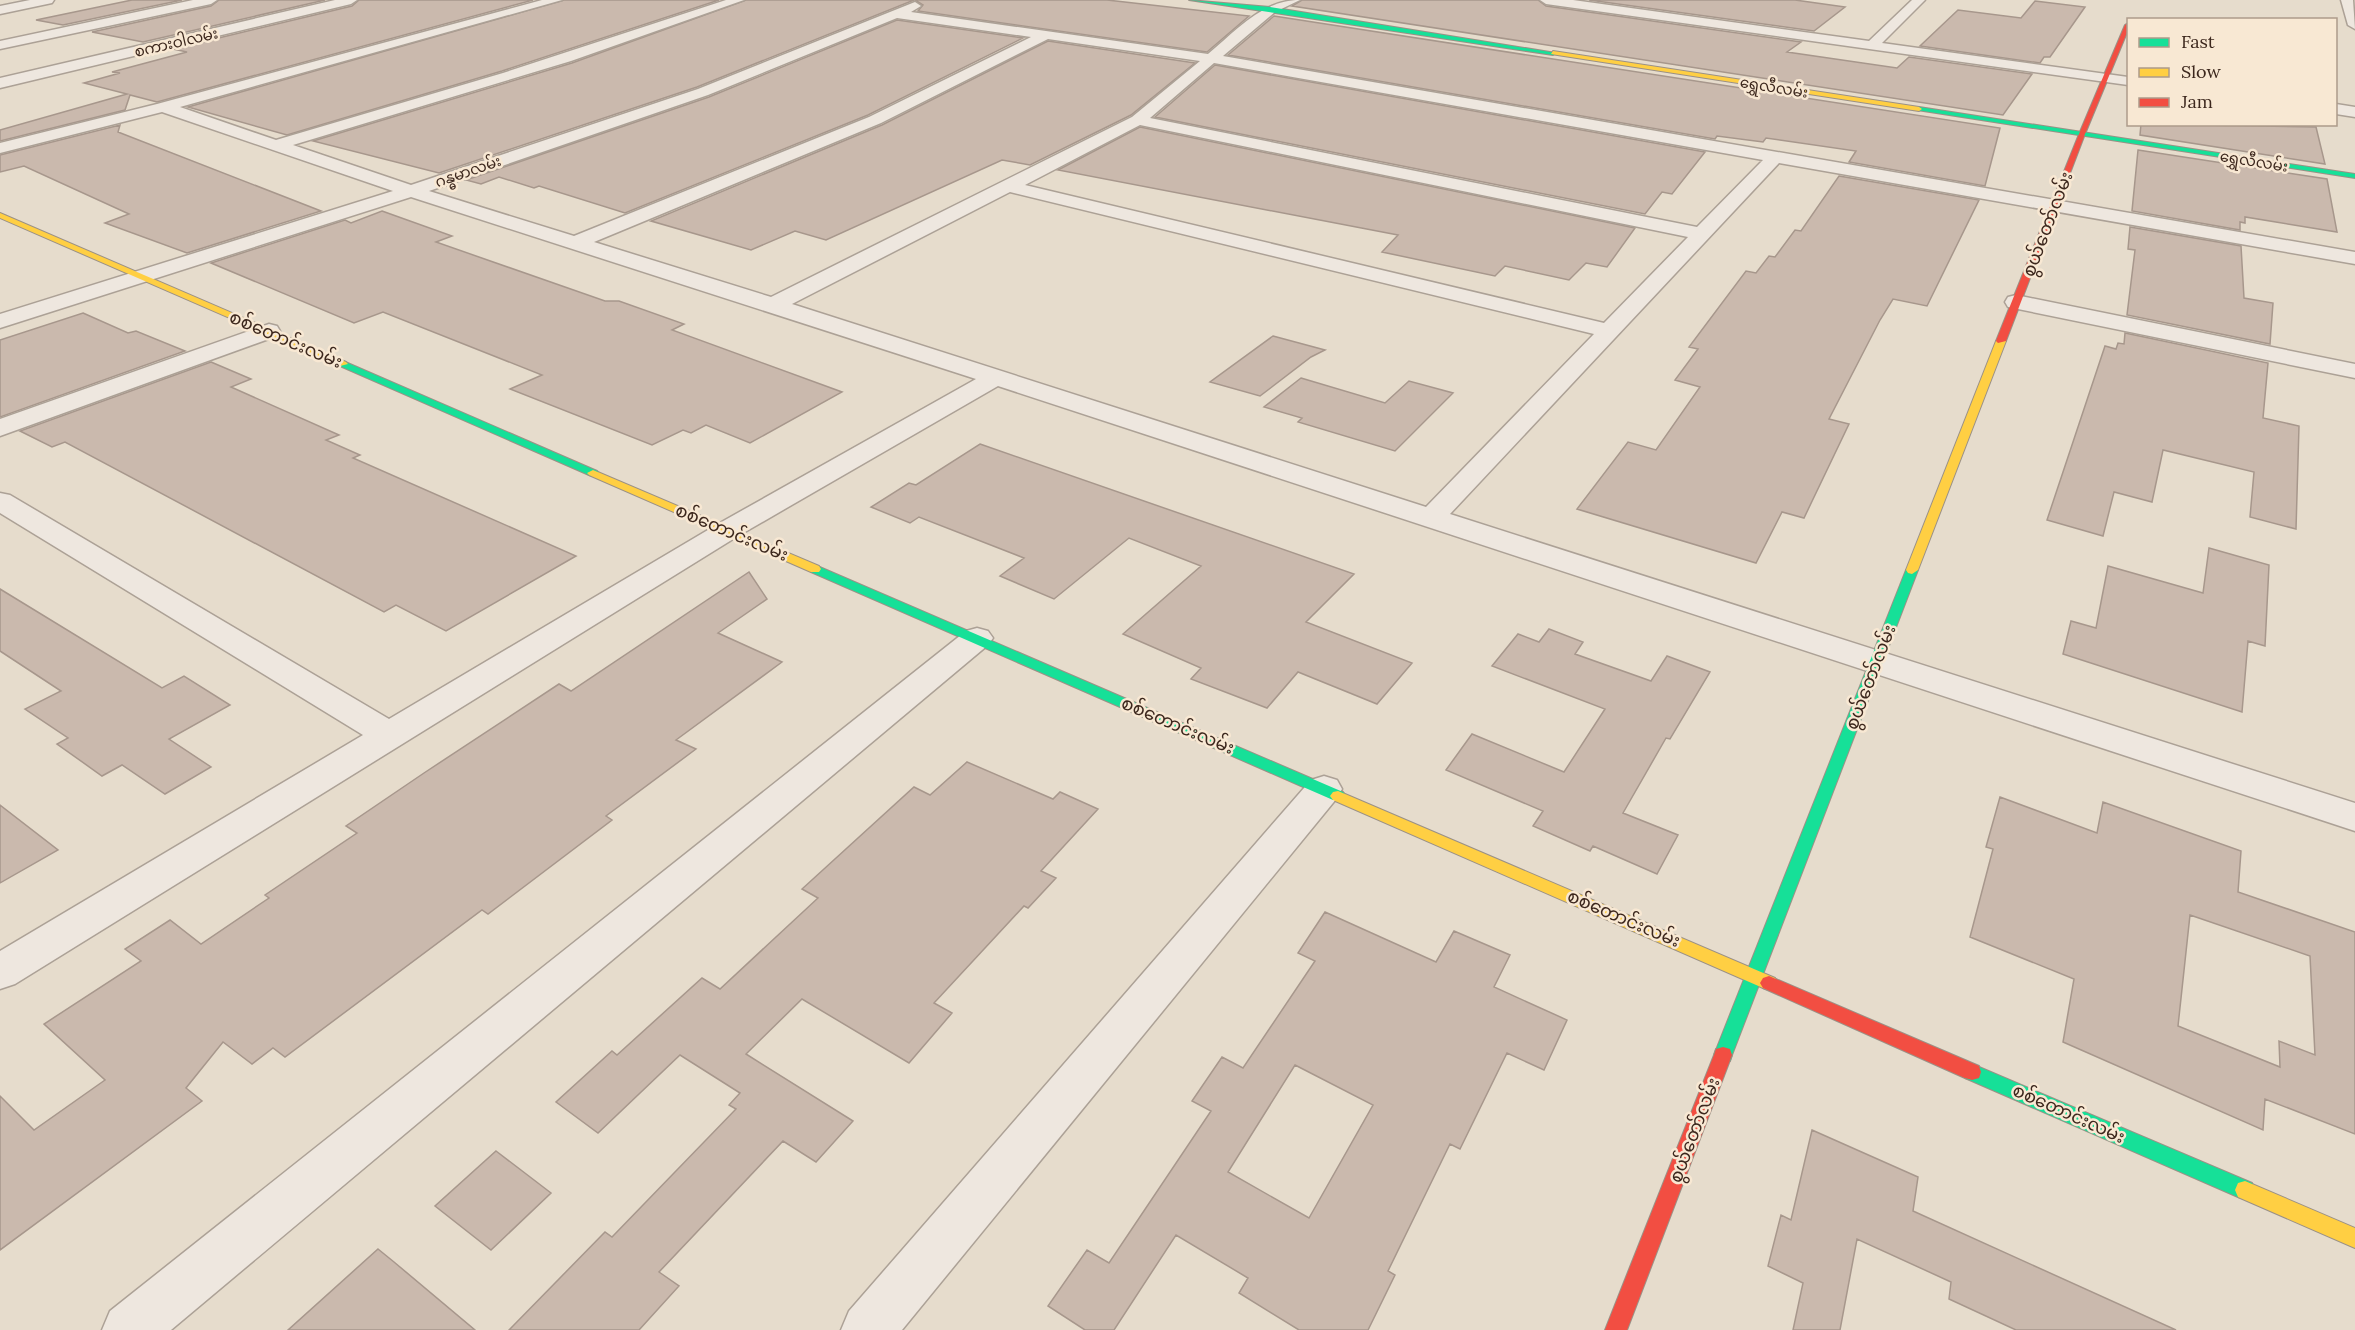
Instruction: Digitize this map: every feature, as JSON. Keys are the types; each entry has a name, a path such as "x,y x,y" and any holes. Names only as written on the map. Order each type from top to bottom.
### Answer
{"street":[{"path":"0,10 48,0"},
{"path":"0,45 211,0"},
{"path":"0,148 163,107 556,0"},
{"path":"276,146 420,106 628,39 738,0"},
{"name":"ဂန္ဓမာလမ်း","path":"0,321 411,191 704,92 927,0"},
{"name":"ရွှေလီလမ်း","path":"1192,0 1270,9 2355,176"},
{"path":"773,305 1138,120 1270,9 1294,0"},
{"path":"1546,0 2127,81"},
{"path":"1871,46 1919,0"},
{"path":"2347,0 2355,25"},
{"name":"စကားဝါလမ်း","path":"0,83 344,1"},
{"path":"1676,18 1695,6"},
{"path":"896,14 1210,58 2355,258"},
{"name":"စွယ်တော်လမ်း","path":"1616,1330 2054,205 2127,27"},
{"path":"574,243 875,120 1046,35"},
{"path":"163,107 411,191 773,305 2355,817"},
{"path":"2337,109 2355,112"},
{"path":"1138,120 1701,234"},
{"path":"1431,518 1775,157"},
{"path":"1008,186 1609,331"},
{"name":"စစ်တောင်းလမ်း","path":"0,215 2355,1238"},
{"path":"2016,302 2355,371"},
{"path":"0,428 269,331"},
{"path":"0,972 728,530 996,377"},
{"path":"0,501 391,736"},
{"path":"129,1330 977,638"},
{"path":"868,1330 1324,789"}],"building":[{"path":"132,0 182,0 63,25 36,20"},
{"path":"219,0 325,0 143,42 92,32 211,6"},
{"path":"359,0 533,0 157,102 130,95 125,110 0,141 0,130 127,94 84,83 120,73 112,72 187,52 173,49 352,6"},
{"path":"564,0 719,0 502,71 287,135 188,107"},
{"path":"746,0 914,0 697,87 439,173 313,141 572,63"},
{"path":"915,0 1107,0 1249,16 1207,52 918,11 923,5"},
{"path":"1302,0 1538,0 1546,6 1801,42 1787,52 1897,68 1909,57 2032,74 2003,115 1292,6"},
{"path":"1589,0 1795,0 1845,7 1814,31"},
{"path":"2035,1 2085,7 2050,57 2044,57 2040,63 1920,46 1958,10 2021,18"},
{"path":"1274,16 2000,128 1985,186 1849,162 1856,151 1766,138 1763,142 1717,136 1715,139 1228,55"},
{"path":"897,20 1023,38 868,115 625,213 539,186 534,188 499,177 481,184 466,180 709,97"},
{"path":"1048,41 1195,63 1131,115 1030,165 1002,160 826,240 795,231 751,250 651,221 882,125"},
{"path":"1215,65 1705,152 1672,194 1662,192 1645,214 1155,117"},
{"path":"120,125 118,132 321,211 187,253 105,223 129,214 24,166 0,172 0,155"},
{"path":"2141,126 2316,127 2325,164 2140,135"},
{"path":"1140,127 1635,228 1607,267 1586,263 1569,280 1505,266 1495,276 1382,252 1398,235 1058,170"},
{"path":"2138,150 2327,179 2337,232 2245,217 2245,223 2240,222 2240,230 2132,211"},
{"path":"1839,176 1979,200 1927,306 1893,299 1880,320 1829,419 1849,424 1804,518 1782,512 1756,563 1577,509 1628,442 1656,450 1700,387 1675,380 1698,349 1689,347 1746,271 1756,273 1769,256 1775,257 1795,230 1801,231"},
{"path":"382,211 452,236 436,242 605,301 619,301 684,324 672,330 842,392 750,443 706,425 691,433 683,430 652,445 510,389 542,375 383,312 354,323 211,263 345,220 351,223"},
{"path":"2130,227 2241,246 2244,298 2273,303 2270,344 2127,315 2135,250 2128,249"},
{"path":"83,313 128,333 136,331 185,351 0,417 0,340"},
{"path":"2125,333 2268,363 2263,418 2299,426 2296,529 2250,517 2254,472 2163,450 2152,502 2114,492 2103,536 2047,520 2105,346 2116,349 2118,343 2124,344"},
{"path":"1273,336 1325,350 1311,357 1260,396 1210,382"},
{"path":"211,362 251,379 231,387 339,435 326,440 360,455 353,458 576,556 446,631 396,605 384,612 65,442 52,447 20,431"},
{"path":"1301,378 1385,403 1409,381 1453,393 1395,451 1298,422 1302,418 1264,407"},
{"path":"980,444 1354,574 1306,622 1412,663 1377,704 1298,672 1267,708 1191,679 1201,668 1123,634 1201,566 1129,538 1054,599 1000,576 1024,558 919,517 910,523 871,507 909,483 916,485"},
{"path":"2209,548 2269,565 2265,646 2248,641 2242,712 2063,654 2071,621 2096,628 2108,566 2203,593"},
{"path":"749,572 767,599 718,633 782,662 676,740 696,749 606,816 612,820 488,914 482,910 285,1057 273,1048 252,1064 223,1042 186,1088 202,1101 0,1250 0,1096 34,1130 105,1080 44,1024 141,961 125,949 170,920 201,944 269,898 265,895 357,833 346,826 424,773 559,684 571,691"},
{"path":"0,589 162,688 184,676 230,705 169,739 211,767 165,794 122,765 102,776 57,744 68,738 25,709 61,691 0,651"},
{"path":"1549,629 1583,642 1575,654 1651,681 1667,656 1710,672 1670,739 1666,738 1623,813 1678,835 1657,874 1593,846 1590,851 1533,826 1543,811 1446,770 1472,734 1564,772 1605,709 1492,666 1518,634 1539,642"},
{"path":"967,762 1053,799 1060,792 1098,809 1041,871 1056,878 1028,908 1024,906 934,1003 952,1013 909,1063 802,999 746,1054 853,1121 816,1162 783,1141 659,1272 679,1286 639,1330 509,1330 605,1232 612,1237 736,1109 729,1105 740,1093 680,1055 598,1133 556,1102 612,1051 617,1055 702,978 720,989 818,898 802,889 914,787 930,795"},
{"path":"2000,797 2097,833 2103,802 2241,851 2238,892 2355,932 2355,1134 2265,1099 2263,1130 2063,1042 2074,979 1970,937 1993,849 1986,847","holes":["2190,915 2310,956 2315,1055 2279,1041 2280,1067 2178,1026"]},
{"path":"0,805 58,850 0,883"},
{"path":"1325,912 1436,962 1454,931 1510,955 1494,987 1567,1020 1544,1070 1507,1053 1460,1149 1450,1144 1388,1271 1395,1275 1368,1330 1299,1330 1239,1293 1248,1278 1176,1235 1114,1330 1085,1330 1048,1306 1087,1250 1109,1263 1211,1111 1192,1101 1222,1057 1243,1068 1315,961 1298,953","holes":["1295,1065 1373,1105 1309,1218 1228,1172"]},
{"path":"1812,1130 1918,1177 1913,1211 2176,1330 2016,1330 1949,1299 1951,1282 1857,1239 1840,1330 1793,1330 1803,1283 1768,1266 1781,1215 1791,1220"},
{"path":"496,1151 551,1193 491,1250 435,1206"},
{"path":"378,1249 394,1262 475,1330 288,1330"}],"traffic: fast":[{"path":"1192,0 1270,9 1553,53"},
{"path":"1919,109 2355,176"},
{"path":"343,364 593,473"},
{"path":"815,569 1338,796"},
{"path":"1723,1055 1912,570"},
{"path":"1972,1072 2245,1190"}],"traffic: slow":[{"path":"1553,53 1919,109"},
{"path":"0,215 343,364"},
{"path":"1912,570 2001,341"},
{"path":"593,473 815,569"},
{"path":"1338,796 1769,983"},
{"path":"2245,1190 2355,1238"}],"traffic: jam":[{"path":"2001,341 2082,134 2127,27"},
{"path":"1769,983 1972,1072"},
{"path":"1616,1330 1723,1055"}]}
